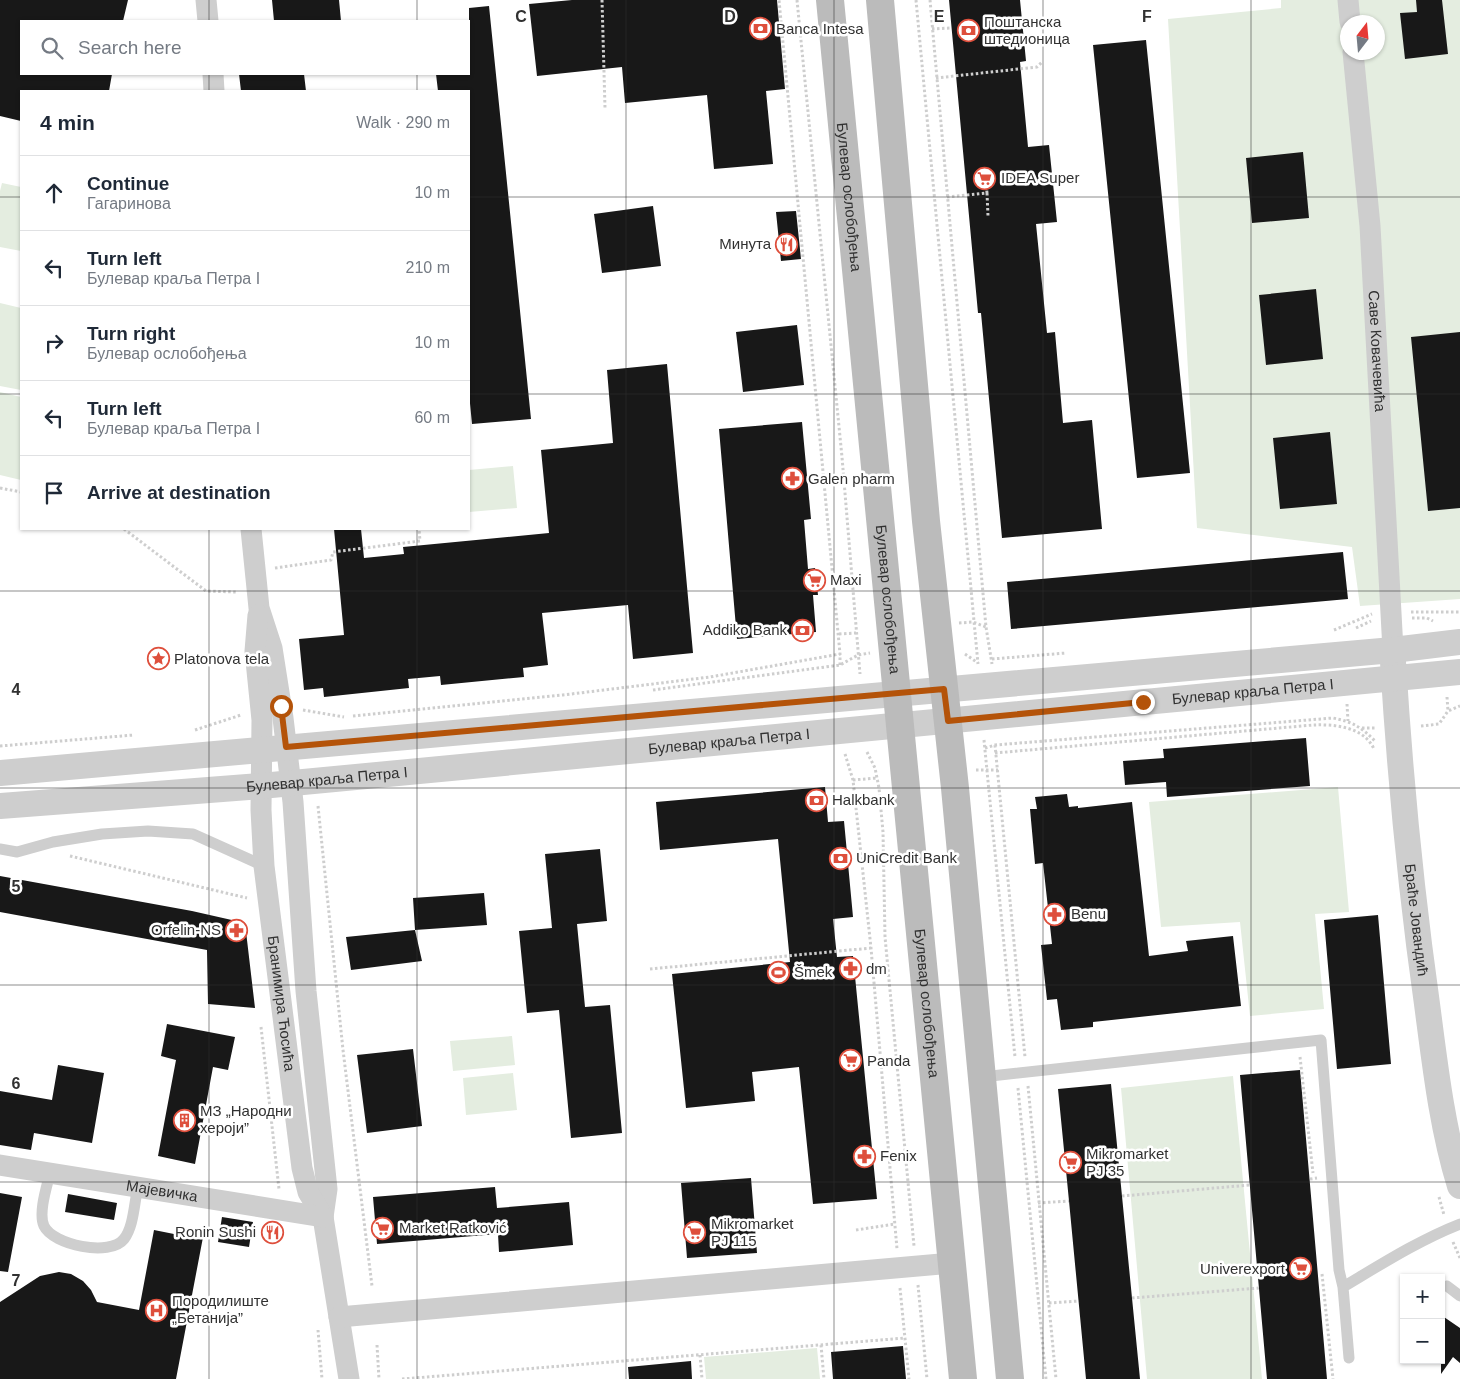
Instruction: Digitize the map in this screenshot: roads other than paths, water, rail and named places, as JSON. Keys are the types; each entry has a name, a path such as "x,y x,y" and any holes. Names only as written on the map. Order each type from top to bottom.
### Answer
{"main road":[{"name":"Булевар ослобођења","path":"830,0 963,1379"},
{"path":"880,0 926,521 948,721 1010,1379"}],"street":[{"path":"206,0 208,20"},
{"path":"1348,0 1349,15"},
{"name":"Саве Ковачевића","path":"1354,60 1370,226 1393,650"},
{"path":"213,75 214,90"},
{"path":"251,530 257,590 255,651 259,708 274,748"},
{"path":"257,590 272,648 281,706 274,748"},
{"name":"Булевар краља Петра I","path":"0,773 1393,650 1460,642"},
{"name":"Браће Јовандић","path":"1393,650 1401,770 1424,983 1446,1132 1448,1188"},
{"name":"Булевар краља Петра I","path":"0,806 261,786 1460,672"},
{"name":"Бранимира Ћосића","path":"274,748 291,782 306,991 327,1189 323,1217 348,1379"},
{"name":"Бранимира Ћосића","path":"274,748 261,786 264,866 302,1168 308,1192 323,1217"},
{"name":"Мајевичка","path":"0,1164 323,1217"},
{"path":"339,1317 952,1263"}],"lane":[{"path":"0,849 17,852 53,842 102,834 148,831 193,834 264,866"},
{"path":"982,1077 1321,1040 1339,1270 1349,1358"},
{"path":"50,1173 42,1214 44,1227 59,1239 83,1247 109,1247 123,1240 129,1228 138,1187"},
{"path":"1342,1287 1460,1224"},
{"path":"1447,1286 1460,1296"}],"place":[{"name":"Banca Intesa","path":"760,29"},
{"name":"Поштанска штедионица","path":"968,31"},
{"name":"IDEA Super","path":"985,178"},
{"name":"Минута","path":"787,244"},
{"name":"Galen pharm","path":"792,479"},
{"name":"Maxi","path":"814,580"},
{"name":"Addiko Bank","path":"803,630"},
{"name":"Platonova tela","path":"158,659"},
{"name":"Halkbank","path":"816,800"},
{"name":"UniCredit Bank","path":"840,858"},
{"name":"Benu","path":"1055,914"},
{"name":"Orfelin-NS","path":"237,930"},
{"name":"dm","path":"850,969"},
{"name":"Šmek","path":"778,972"},
{"name":"Panda","path":"851,1061"},
{"name":"МЗ „Народни хероји”","path":"184,1120"},
{"name":"Fenix","path":"864,1156"},
{"name":"Mikromarket PJ 35","path":"1070,1163"},
{"name":"Market Ratković","path":"383,1228"},
{"name":"Ronin Sushi","path":"272,1232"},
{"name":"Mikromarket PJ 115","path":"695,1233"},
{"name":"Univerexport","path":"1301,1269"},
{"name":"Породилиште „Бетанија”","path":"156,1310"}]}
